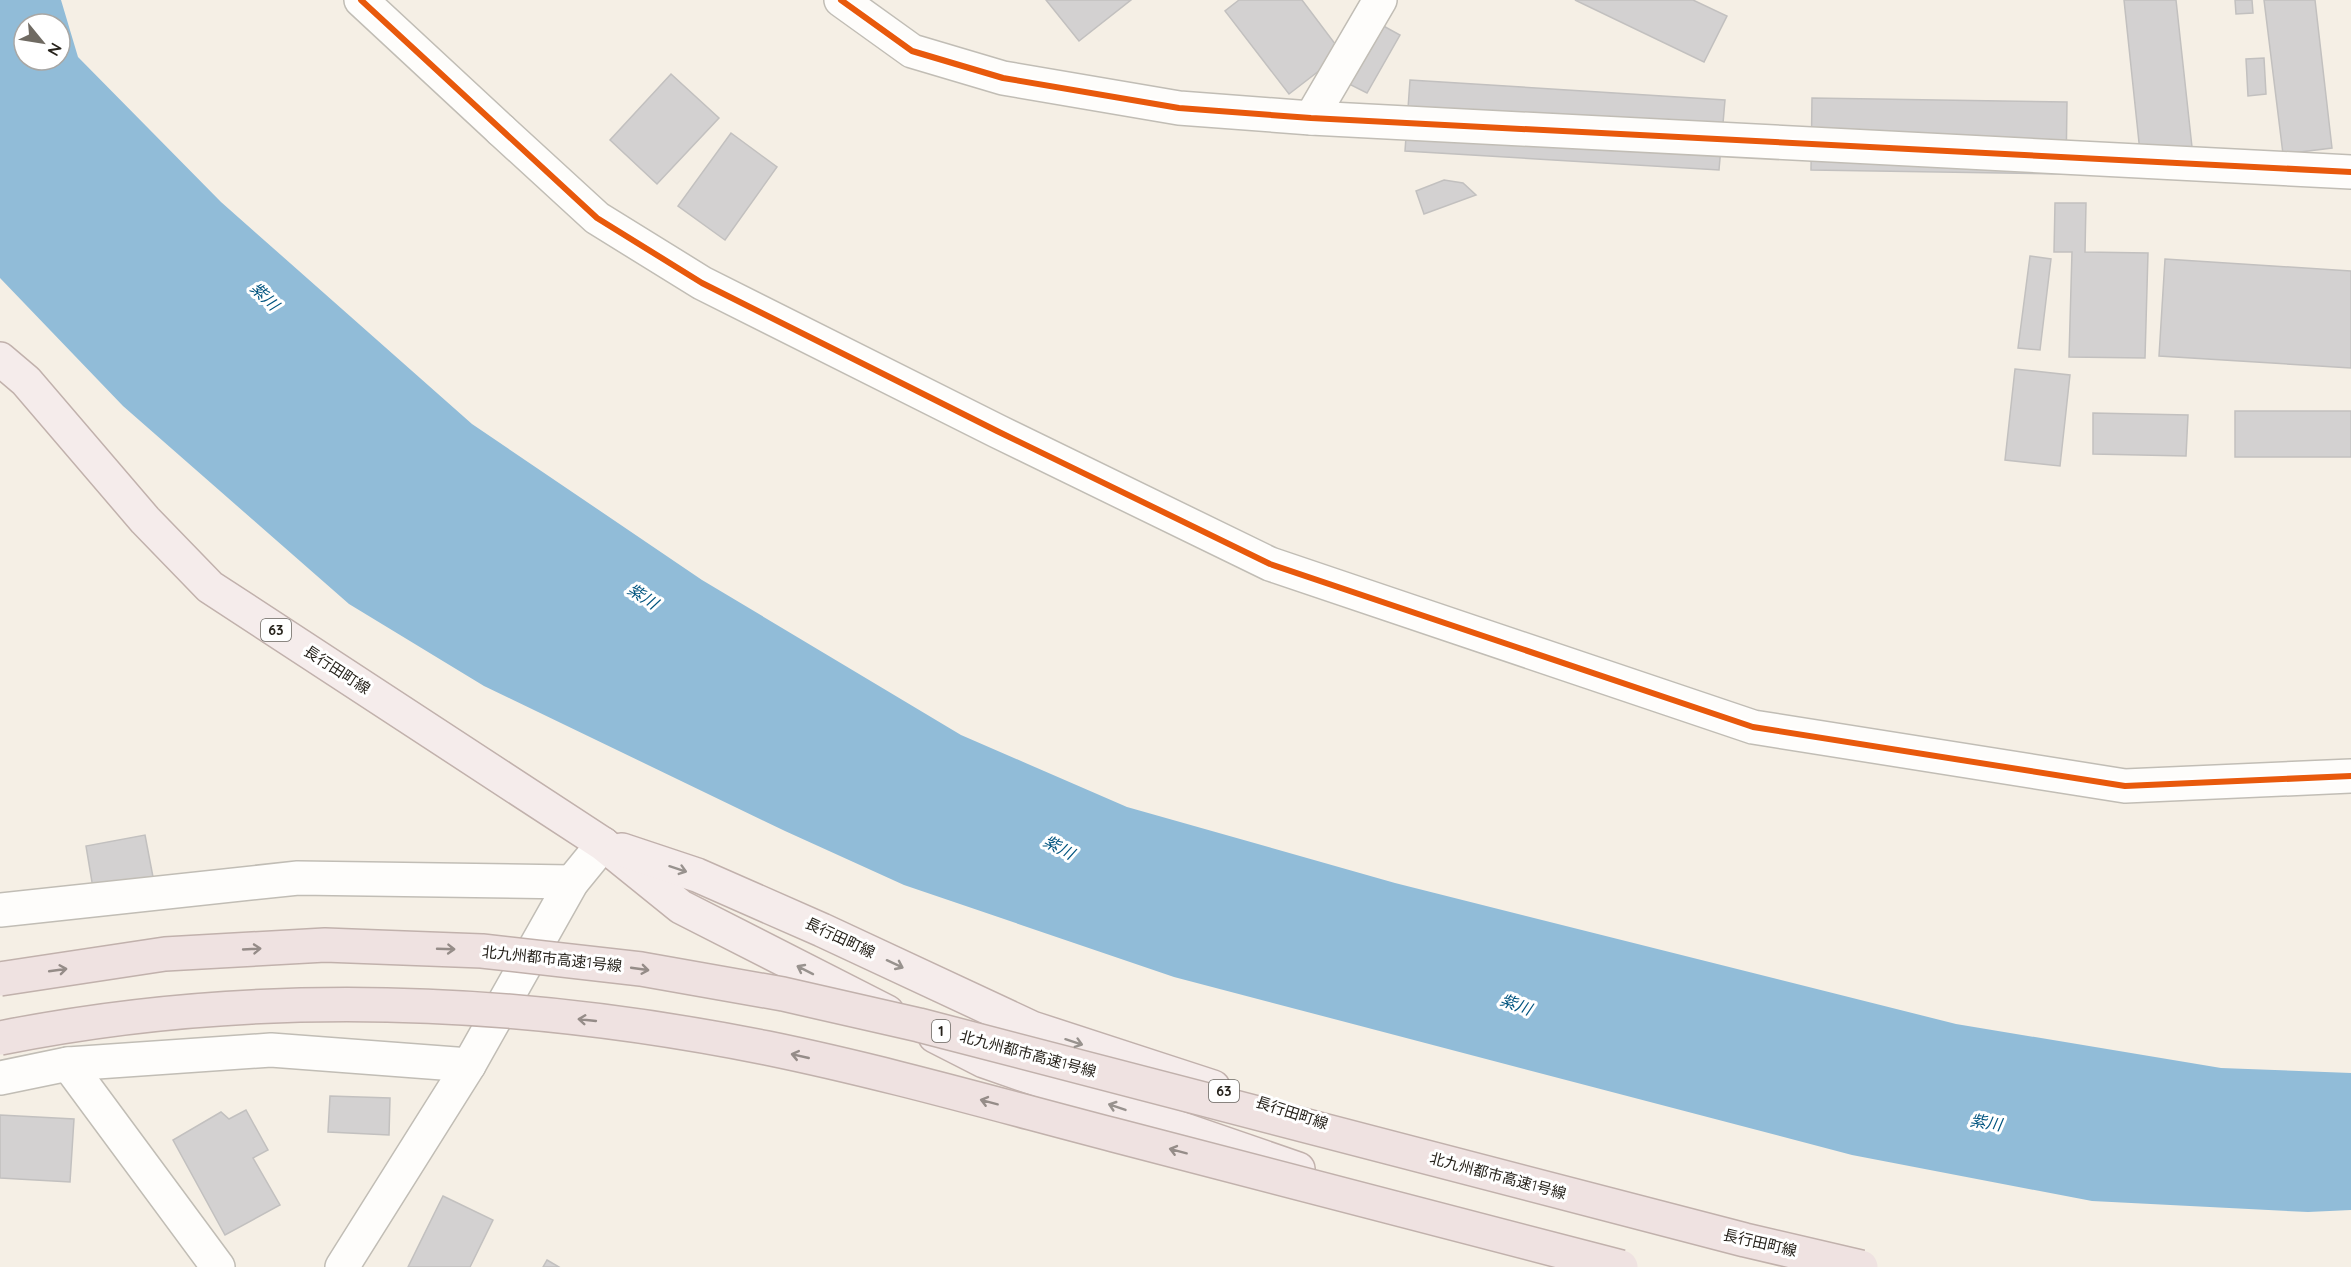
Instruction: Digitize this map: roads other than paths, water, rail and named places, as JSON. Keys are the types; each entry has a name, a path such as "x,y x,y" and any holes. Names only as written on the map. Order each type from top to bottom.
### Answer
{"highway":[{"name":"北九州都市高速1号線","path":"0,979 165,954 325,945 482,951 641,969 783,994 919,1025 1745,1240 1861,1267"},
{"path":"0,1038 171,1011 318,1003 478,1008 627,1024 768,1048 895,1077 1621,1267"}],"main road":[{"name":"長行田町線","path":"0,359 26,381 145,520 210,587 603,844 681,907 984,1061 1560,1260 1590,1267"},
{"name":"長行田町線","path":"603,844 697,875 822,930 1032,1028 1536,1193 1869,1267"}],"street":[{"path":"361,0 597,218 702,283 997,431 1270,564 1753,727 2125,786 2351,776"},
{"path":"841,0 912,51 1003,78 1179,108 1311,118 2351,172"},
{"path":"1311,118 1380,0"},
{"path":"342,1267 469,1065 572,882 603,844"},
{"path":"0,910 298,878 572,882"},
{"path":"0,1078 68,1064 271,1050 469,1065"},
{"path":"68,1064 218,1267"}],"water":[{"name":"紫川","path":"0,0 61,0 65,12 12,12 12,72 72,72 72,37 78,57 221,202 472,424 702,580 961,735 1127,807 1395,883 1956,1024 2221,1068 2351,1073 2351,1210 2308,1212 2092,1201 1852,1155 1174,977 904,885 785,831 484,686 349,604 123,406 0,278"}]}
